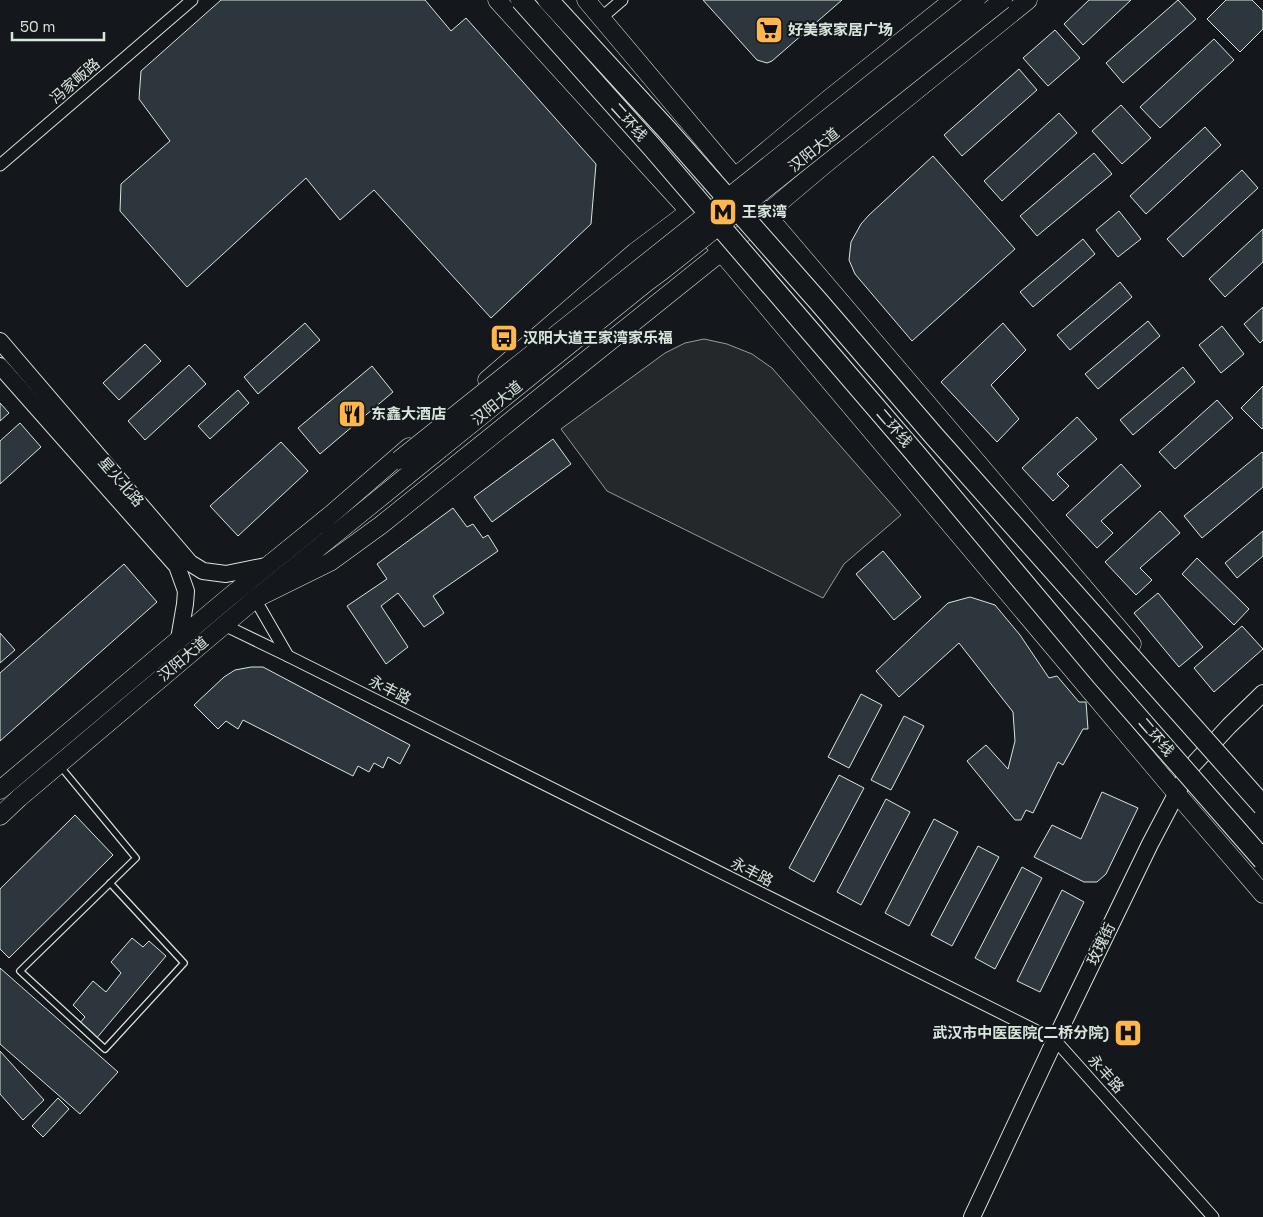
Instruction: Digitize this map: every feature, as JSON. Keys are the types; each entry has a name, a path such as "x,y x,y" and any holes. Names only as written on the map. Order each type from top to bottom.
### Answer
{"highway":[{"name":"二环线","path":"521,0 652,147 915,452 1102,676 1263,860"},
{"name":"二环线","path":"548,0 681,145 935,437 1263,806"}],"main road":[{"path":"497,0 690,212 721,252 1176,794 1263,894"},
{"path":"586,0 735,178 1263,795"},
{"name":"汉阳大道","path":"0,790 266,566 320,524 635,252 735,178 830,98 953,0"},
{"name":"汉阳大道","path":"0,816 58,764 255,599 403,468 976,0"},
{"name":"汉阳大道","path":"320,524 403,468 670,265 1003,0"},
{"path":"255,599 330,562 381,524 721,252 839,152 1028,0"}],"street":[{"name":"冯家畈路","path":"0,165 192,0"},
{"path":"601,18 622,0"},
{"name":"星火北路","path":"0,341 190,563 203,571 226,574 266,566"},
{"name":"星火北路","path":"0,366 177,566 186,591 179,639"},
{"path":"255,599 288,656"},
{"name":"永丰路","path":"224,625 1055,1040 1213,1217"},
{"name":"玫瑰街","path":"972,1217 1145,852 1190,768 1263,693"}],"lane":[{"path":"58,764 136,858 110,883 20,971 105,1049 184,963 110,883"}],"shaded area":[{"path":"704,339 727,344 752,354 772,368 901,515 844,564 823,598 607,491 561,429 665,353 685,343"}],"building":[{"path":"221,0 425,0 451,31 466,18 596,164 591,224 491,318 374,190 340,220 306,178 187,287 120,211 121,184 170,141 139,99 141,71"},
{"name":"好美家家居广场","path":"703,0 842,0 772,61 767,63 757,60"},
{"path":"1089,0 1131,0 1083,45 1064,24"},
{"path":"1178,0 1196,19 1123,83 1106,63"},
{"path":"1226,0 1252,0 1263,11 1263,29 1240,52 1207,19"},
{"path":"1055,30 1080,58 1048,86 1023,58"},
{"path":"1214,39 1234,60 1160,128 1140,107"},
{"path":"1019,69 1037,90 962,156 944,135"},
{"path":"1121,105 1151,138 1122,164 1092,131"},
{"path":"1059,113 1077,133 1002,201 984,181"},
{"path":"1205,127 1221,145 1146,214 1130,196"},
{"path":"1094,153 1112,174 1037,236 1020,216"},
{"path":"933,156 1015,249 912,341 855,274 849,260 851,242 861,224 869,215"},
{"path":"1242,170 1258,188 1183,257 1167,239"},
{"path":"1119,211 1141,239 1118,257 1096,230"},
{"path":"1263,229 1263,262 1225,297 1209,279"},
{"path":"1083,239 1095,254 1033,307 1020,292"},
{"path":"1120,282 1132,297 1070,350 1057,335"},
{"path":"1263,307 1263,340 1260,343 1244,324"},
{"path":"1148,321 1160,336 1098,389 1085,374"},
{"path":"305,323 320,340 258,394 244,377"},
{"path":"1003,323 1026,350 991,385 1019,419 997,442 941,382"},
{"path":"1222,326 1244,354 1221,373 1199,345"},
{"path":"145,344 161,361 119,400 103,383"},
{"path":"189,365 206,384 145,440 128,421"},
{"path":"372,366 393,392 320,454 298,428"},
{"path":"1183,367 1195,382 1133,435 1120,420"},
{"path":"1263,386 1263,428 1262,429 1241,408"},
{"path":"238,390 249,403 210,439 198,426"},
{"path":"1217,400 1233,418 1175,469 1159,452"},
{"path":"0,403 9,413 0,421"},
{"path":"1077,417 1097,439 1057,474 1069,486 1053,501 1022,468"},
{"path":"20,423 41,447 0,484 0,441"},
{"path":"553,439 571,464 492,522 474,497"},
{"path":"281,442 308,471 238,536 210,506"},
{"path":"1262,452 1263,487 1202,538 1184,516"},
{"path":"1121,464 1141,486 1101,521 1113,533 1097,548 1066,515"},
{"path":"453,508 467,527 473,524 483,538 488,535 498,551 433,596 444,613 424,627 398,593 381,606 408,647 386,664 347,606 387,579 377,564"},
{"path":"1160,511 1180,533 1140,568 1152,580 1136,595 1105,562"},
{"path":"1263,531 1263,556 1237,578 1225,563"},
{"path":"883,551 921,597 894,620 856,574"},
{"path":"1197,558 1249,609 1234,625 1182,574"},
{"path":"124,564 157,602 0,741 0,673"},
{"path":"1158,593 1203,647 1179,667 1134,613"},
{"path":"970,597 995,605 1020,635 1049,678 1057,676 1079,702 1086,702 1088,729 1083,729 1063,765 1058,762 1033,813 1026,810 1021,820 1015,820 967,761 986,745 1008,769 1015,741 1013,712 959,643 899,697 876,671 948,603"},
{"path":"1242,626 1263,649 1214,692 1194,668"},
{"path":"0,633 15,650 0,663"},
{"path":"263,667 410,745 400,764 388,757 383,768 374,763 369,772 358,766 353,776 243,720 238,729 226,721 218,729 194,705 224,677 235,670"},
{"path":"861,694 882,705 849,768 828,757"},
{"path":"904,716 924,726 891,790 871,780"},
{"path":"839,775 864,788 814,882 789,868"},
{"path":"1102,792 1138,808 1106,874 1097,882 1084,882 1034,857 1052,825 1081,839"},
{"path":"886,799 910,812 861,905 837,892"},
{"path":"75,815 113,855 9,958 0,949 0,889"},
{"path":"934,819 958,832 909,926 885,913"},
{"path":"978,846 999,857 952,946 931,935"},
{"path":"1022,867 1042,878 995,969 975,958"},
{"path":"1062,890 1084,902 1040,992 1017,981"},
{"path":"132,938 143,947 149,941 166,956 95,1040 78,1025 85,1017 73,1005 93,981 106,992 121,973 111,962"},
{"path":"0,968 118,1072 80,1114 0,1044"},
{"path":"0,1051 44,1100 23,1120 0,1094"},
{"path":"58,1098 69,1109 43,1137 32,1126"}],"place":[{"name":"好美家家居广场","path":"769,30"},
{"name":"王家湾","path":"723,212"},
{"name":"汉阳大道王家湾家乐福","path":"504,338"},
{"name":"东鑫大酒店","path":"352,414"},
{"name":"武汉市中医医院(二桥分院)","path":"1128,1033"}]}
